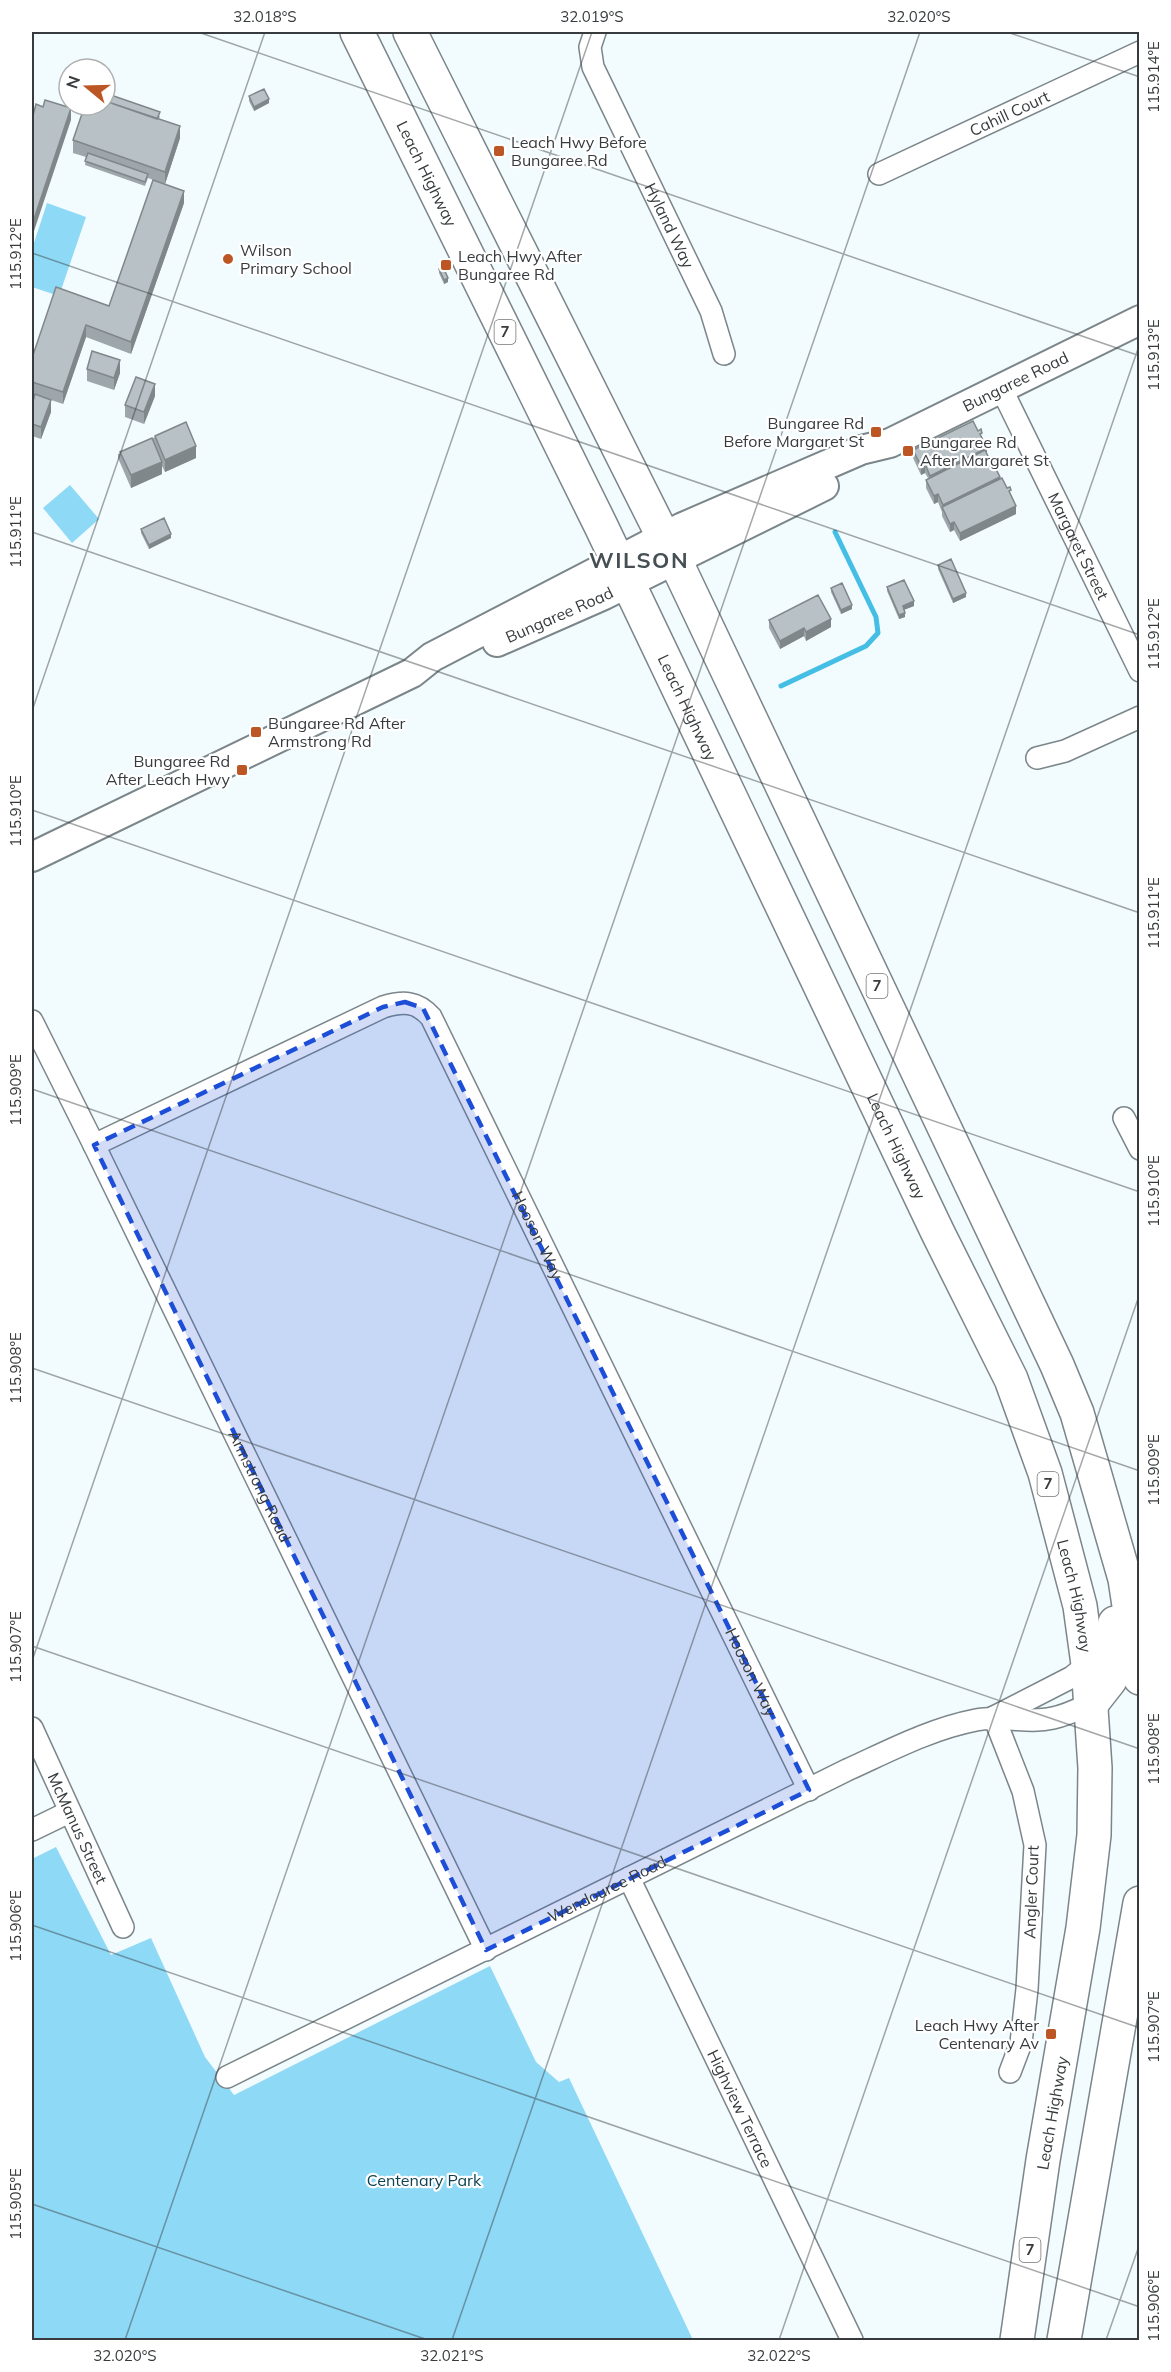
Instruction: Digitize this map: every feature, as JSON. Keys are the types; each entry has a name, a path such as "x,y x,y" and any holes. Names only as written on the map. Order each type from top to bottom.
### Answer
{"highway":[{"name":"Leach Highway","path":"357,32 623,572 938,1233 1011,1379 1045,1473 1080,1606 1088,1664 1095,1768 1094,1835 1083,1928 1043,2160 1017,2340"},
{"name":"7","path":"410,32 670,549 1057,1365 1077,1413 1125,1579 1140,1678"},
{"path":"1092,1703 1110,1680 1117,1663 1112,1578 1099,1490"},
{"path":"1064,2340 1140,1903"}],"street":[{"name":"Hyland Way","path":"595,32 590,47 593,67 711,311 724,354"},
{"name":"Cahill Court","path":"879,174 1140,52"},
{"name":"Bungaree Road","path":"32,857 412,673 432,657 869,462 890,442 1140,320"},
{"name":"Margaret Street","path":"1001,388 1140,671"},
{"path":"1036,758 1065,751 1140,717"},
{"name":"Hooson Way","path":"94,1145 383,1006 405,1002 423,1008 431,1017 809,1790"},
{"name":"Armstrong Road","path":"32,1022 486,1950"},
{"path":"1124,1118 1140,1149"},
{"name":"Wendouree Road","path":"993,1717 1072,1677 1088,1664"},
{"name":"Wendouree Road","path":"227,2077 925,1734 973,1720 993,1717 1052,1719 1092,1703"},
{"name":"Angler Court","path":"993,1717 1023,1791 1035,1845 1027,1989 1021,2043 1010,2072"},
{"name":"McManus Street","path":"32,1728 123,1927"},
{"path":"32,1830 69,1812"},
{"name":"Highview Terrace","path":"629,1878 852,2340"}],"highlighted area":[{"path":"405,1002 423,1008 809,1790 486,1950 94,1145 383,1007"}],"green space":[{"path":"47,203 86,217 59,296 32,287 32,249"},
{"path":"70,485 99,519 72,543 43,508"},
{"name":"Centenary Park","path":"56,1847 111,1955 151,1938 205,2057 234,2095 490,1966 536,2062 559,2082 569,2078 693,2340 32,2340 32,1859"}],"building":[{"path":"264,89 269,99 254,107 249,96"},
{"path":"117,97 160,112 157,119 117,105"},
{"path":"45,100 57,104 57,117 68,117 32,225 32,119 36,104 43,107"},
{"path":"117,105 180,126 165,172 73,140 81,117 117,117"},
{"path":"88,153 148,174 145,182 85,161"},
{"path":"153,180 184,191 131,342 86,325 63,392 32,382 32,358 56,287 109,306"},
{"path":"443,267 448,278 444,280 439,269"},
{"path":"92,351 120,360 114,378 87,369"},
{"path":"136,377 155,384 144,412 125,405"},
{"path":"35,394 51,400 41,427 32,424 32,405"},
{"path":"973,421 978,431 981,429 980,434 987,448 930,476 925,464 921,466 913,450"},
{"path":"186,422 196,446 165,460 155,436"},
{"path":"152,438 162,462 131,475 120,452"},
{"path":"985,450 990,460 993,459 995,462 993,463 1000,477 943,505 938,494 934,496 926,480"},
{"path":"1002,478 1007,488 1010,487 1009,491 1016,506 960,533 954,522 950,524 942,507"},
{"path":"164,518 171,534 149,545 141,529"},
{"path":"951,559 966,593 953,599 938,565"},
{"path":"904,580 914,601 903,606 905,613 899,615 887,587"},
{"path":"842,583 852,605 841,610 831,588"},
{"path":"818,595 831,619 806,632 804,628 780,641 769,620"}],"waterway":[{"path":"781,686 866,646 878,633 876,617 835,532"}],"place":[{"name":"Leach Hwy Before Bungaree Rd","path":"499,151"},
{"name":"Wilson Primary School","path":"228,259"},
{"name":"Leach Hwy After Bungaree Rd","path":"446,265"},
{"name":"Bungaree Rd Before Margaret St","path":"876,432"},
{"name":"Bungaree Rd After Margaret St","path":"908,451"},
{"name":"Bungaree Rd After Armstrong Rd","path":"256,732"},
{"name":"Bungaree Rd After Leach Hwy","path":"242,770"},
{"name":"Leach Hwy After Centenary Av","path":"1051,2034"}],"district":[{"name":"WILSON","path":"639,560"}]}
